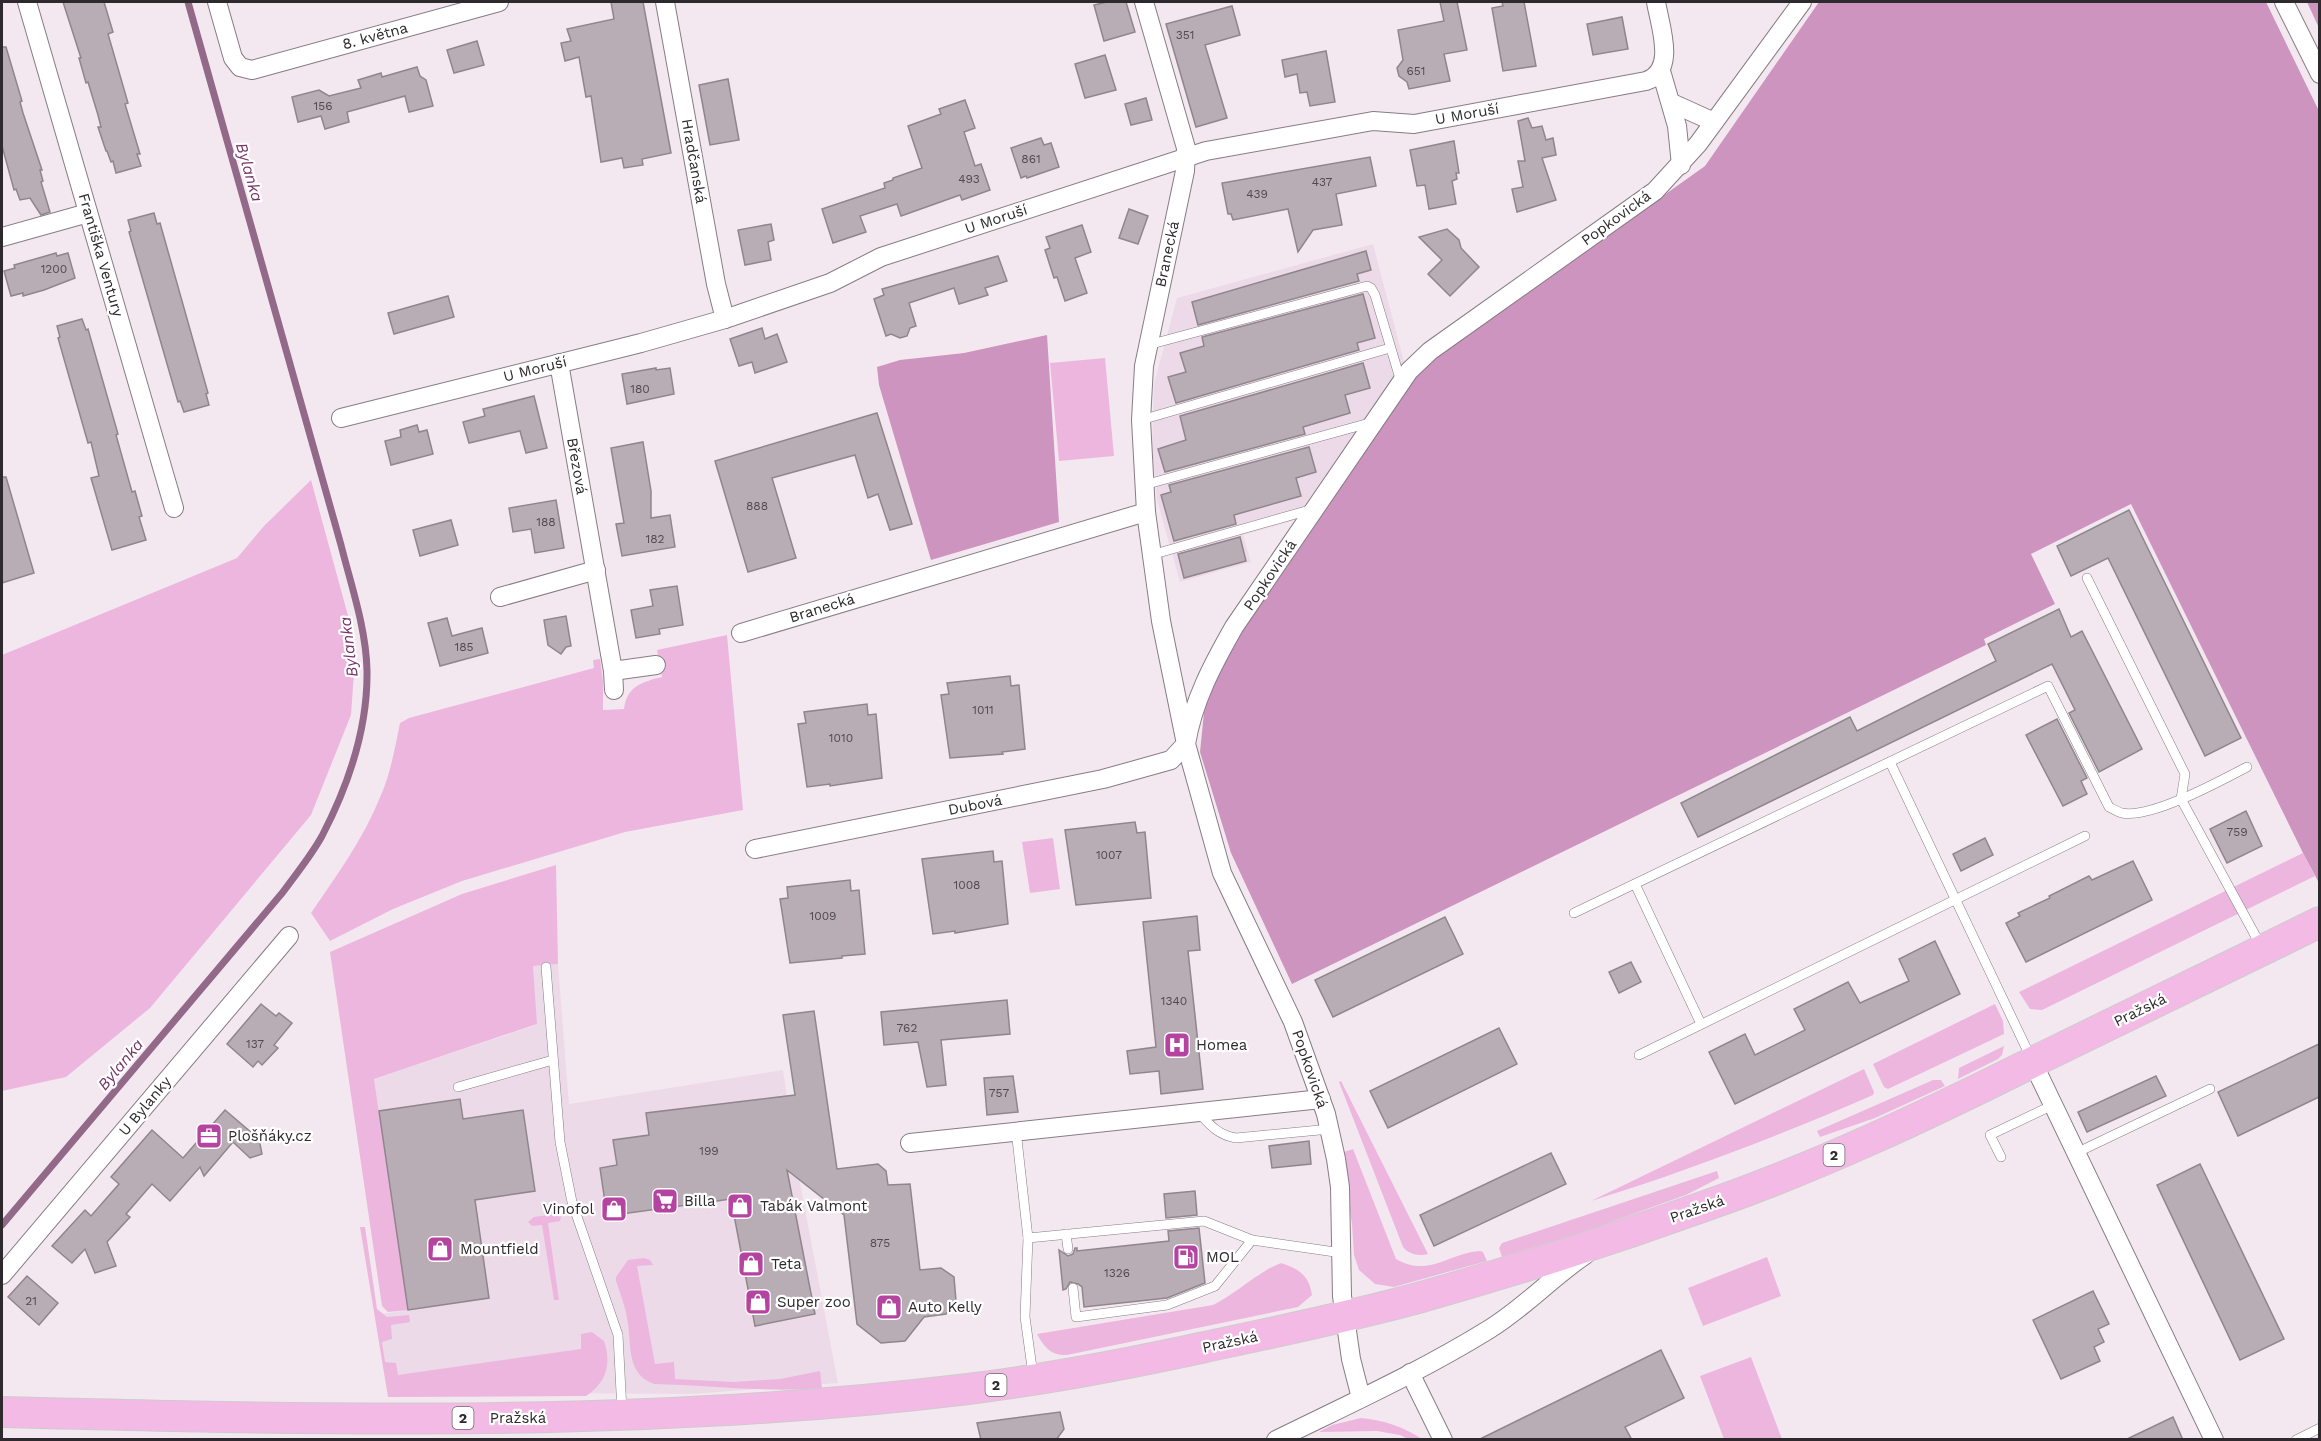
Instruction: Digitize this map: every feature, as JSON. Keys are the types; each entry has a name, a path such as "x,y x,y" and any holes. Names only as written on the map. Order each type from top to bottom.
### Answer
{"main road":[{"name":"Pražská","path":"2,1412 393,1418 622,1416 840,1402 966,1389 1033,1380 1139,1361 1344,1317 1499,1274 1628,1233 1736,1195 1866,1142 1960,1100 2319,922"}],"street":[{"name":"Františka Ventury","path":"27,2 174,508"},
{"name":"8. května","path":"217,2 232,58 240,67 252,70 499,2"},
{"name":"Hradčanská","path":"665,2 716,284 725,319"},
{"name":"Branecká","path":"1143,2 1185,140 1186,157 1141,386 1144,486 1151,555 1171,674 1186,744"},
{"path":"1656,2 1664,45 1661,71 1677,126 1681,165"},
{"name":"Popkovická","path":"1361,1398 1344,1317 1341,1187 1330,1129 1293,1022 1226,884 1186,744 1193,712 1211,667 1234,627 1401,382 1418,361 1655,190 1681,165 1802,2"},
{"path":"2284,2 2319,74"},
{"name":"U Moruší","path":"341,418 725,319 822,286 881,257 1206,151 1373,121 1414,124 1646,81 1655,78 1661,71"},
{"path":"1672,103 1714,122"},
{"path":"2,237 88,213"},
{"name":"Březová","path":"559,363 613,671 614,690"},
{"name":"Branecká","path":"741,633 1146,512"},
{"path":"500,597 596,570"},
{"path":"613,671 656,665"},
{"name":"Dubová","path":"755,849 1103,779 1171,760 1186,744"},
{"name":"U Bylanky","path":"2,1275 289,936"},
{"path":"2033,1062 2214,1440"},
{"path":"910,1143 1320,1099"},
{"path":"1276,1440 1410,1373 1488,1330 1518,1310 1583,1256 1628,1233"},
{"path":"1410,1373 1443,1440"}],"lane":[{"path":"1148,345 1367,286 1373,291 1401,382"},
{"path":"1141,420 1390,348"},
{"path":"1144,486 1376,421"},
{"path":"1151,555 1316,508"},
{"path":"2087,578 2185,774 2181,799 2263,950"},
{"path":"1574,913 2048,686 2109,807 2123,813 2140,812 2181,799 2247,767"},
{"path":"1890,762 2033,1062"},
{"path":"1640,1055 2085,836"},
{"path":"1635,884 1701,1024"},
{"path":"546,967 560,1142 572,1202 618,1335 622,1416"},
{"path":"458,1087 553,1060"},
{"path":"2076,1153 2210,1089"},
{"path":"2001,1157 1990,1134 2053,1105"},
{"path":"1197,1112 1215,1131 1224,1136 1236,1138 1330,1129"},
{"path":"1016,1130 1028,1238 1025,1317 1033,1380"},
{"path":"1028,1238 1204,1221 1252,1240 1342,1253"},
{"path":"1066,1234 1068,1249"},
{"path":"1073,1288 1076,1317 1167,1305 1215,1286 1252,1240"},
{"path":"2296,1440 2319,1428"}],"shaded area":[{"path":"1819,2 2266,2 2319,111 2319,883 2131,504 2031,554 2055,604 1984,639 1986,645 1292,984 1231,853 1200,752 1205,702 1236,637 1409,377 1705,166"},
{"path":"2307,2 2319,2 2319,28"},
{"path":"1373,244 1405,366 1302,518 1243,535 1251,562 1180,582 1157,500 1152,448 1154,384 1177,298"},
{"path":"1047,335 1059,522 931,560 879,385 877,367 900,360 964,353"},
{"path":"1105,358 1114,456 1059,461 1050,363"},
{"path":"311,480 356,645 351,715 311,815 150,1008 66,1077 2,1091 2,655 237,558 264,526"},
{"path":"727,635 743,810 625,832 462,881 393,909 330,941 311,913 367,826 387,777 400,723 409,718 594,668 593,660 600,659 603,710 624,709 632,690 642,683 662,677 657,650"},
{"path":"1053,838 1060,889 1030,893 1022,842"},
{"path":"2303,853 2315,876 2042,1010 2030,1009 2019,992"},
{"path":"556,865 558,964 533,966 537,1024 374,1079 408,1310 388,1312 382,1306 330,952 462,894"},
{"path":"558,964 569,1104 783,1070 800,1183 838,1383 692,1394 388,1392 375,1315 408,1310 374,1079 536,1025 533,966"},
{"path":"1995,1004 2003,1021 2004,1034 1888,1089 1884,1087 1873,1064"},
{"path":"2004,1046 2002,1055 1998,1059 1958,1079 1959,1068"},
{"path":"1864,1069 1874,1092 1873,1095 1734,1152 1591,1201"},
{"path":"1933,1080 1941,1080 1945,1086 1875,1118 1820,1137 1817,1131"},
{"path":"1341,1081 1428,1254 1415,1254 1403,1247 1339,1082"},
{"path":"1353,1149 1396,1259 1419,1266 1480,1251 1483,1252 1487,1261 1394,1287 1375,1284 1359,1270 1354,1255 1352,1224 1341,1153"},
{"path":"1717,1171 1719,1178 1686,1195 1583,1232 1502,1257 1499,1248 1502,1243"},
{"path":"555,1214 561,1217 560,1221 548,1223 559,1300 554,1300 542,1225 532,1226 528,1222 534,1217"},
{"path":"360,1227 365,1227 377,1309 387,1317 409,1315 410,1322 391,1325 392,1339 382,1342 385,1362 396,1363 398,1375 581,1349 581,1334 592,1332 604,1341 606,1349 607,1365 603,1379 586,1396 388,1397"},
{"path":"1767,1257 1781,1296 1703,1326 1688,1288"},
{"path":"644,1258 650,1260 653,1265 637,1266 655,1364 674,1362 675,1379 734,1382 780,1379 820,1371 822,1388 780,1390 654,1384 645,1379 634,1365 626,1313 616,1281 616,1277 628,1260"},
{"path":"1281,1263 1298,1270 1306,1278 1311,1288 1312,1295 1298,1307 1067,1355 1049,1350 1037,1334 1213,1305 1263,1272"},
{"path":"1751,1357 1782,1439 1724,1439 1700,1376"},
{"path":"1361,1418 1393,1425 1422,1439 1408,1439 1400,1435 1377,1431 1319,1432 1332,1425"}],"building":[{"path":"63,2 104,2 113,32 108,34 128,103 125,104 140,154 137,154 141,166 116,173 98,127 101,127 98,115 88,82 86,83 79,58 81,58"},
{"path":"611,2 643,2 671,153 642,159 643,165 624,168 622,158 601,162 591,96 586,97 579,57 565,61 561,43 571,41 567,29 614,19"},
{"path":"1126,2 1135,32 1104,41 1094,5"},
{"path":"1440,2 1457,2 1467,50 1444,54 1450,81 1409,89 1407,82 1399,76 1397,68 1403,60 1398,30 1444,21"},
{"path":"1502,2 1524,2 1536,66 1503,71 1492,8 1503,6"},
{"path":"1232,6 1240,35 1205,45 1227,118 1196,127 1166,24"},
{"path":"1622,17 1628,49 1593,55 1587,24"},
{"path":"477,41 484,65 454,73 447,50"},
{"path":"2,47 6,47 22,101 20,102 23,113 42,170 40,170 43,181 41,182 50,212 41,215 30,198 20,200 16,189 14,190 2,146"},
{"path":"1326,51 1335,102 1310,106 1307,92 1300,93 1297,74 1285,77 1282,60"},
{"path":"1105,55 1116,90 1085,98 1075,64"},
{"path":"417,67 420,76 426,80 433,106 409,112 405,96 347,112 349,122 325,129 321,116 298,122 292,97 319,90 329,96 361,88 358,80 381,73 382,77"},
{"path":"728,79 739,140 710,145 699,85"},
{"path":"1146,98 1152,120 1131,125 1125,104"},
{"path":"965,100 975,128 964,132 975,166 981,164 990,190 962,200 960,195 901,216 897,204 860,216 866,232 833,243 822,209 885,188 884,183 893,178 922,168 908,126 941,114 939,109"},
{"path":"1528,118 1532,128 1542,126 1546,140 1553,138 1556,155 1542,158 1556,200 1517,212 1512,189 1523,187 1518,161 1525,161 1518,121"},
{"path":"1041,138 1044,145 1051,143 1059,167 1021,178 1011,148"},
{"path":"1454,141 1459,173 1456,173 1457,179 1452,181 1456,204 1429,209 1425,185 1417,186 1410,150"},
{"path":"1370,157 1376,186 1336,194 1342,225 1313,230 1298,252 1288,209 1233,220 1231,214 1228,214 1222,183"},
{"path":"1129,209 1148,216 1138,244 1119,238"},
{"path":"154,213 157,224 160,223 208,393 206,394 209,405 184,412 180,401 178,402 129,232 131,231 128,220"},
{"path":"771,224 774,240 768,242 771,260 745,265 738,230"},
{"path":"1082,225 1091,252 1075,258 1087,293 1065,301 1057,277 1054,278 1045,250 1050,248 1046,237"},
{"path":"1447,229 1459,240 1461,248 1479,267 1450,296 1428,274 1442,260 1419,237"},
{"path":"1366,251 1371,270 1357,274 1359,281 1198,325 1192,302"},
{"path":"56,253 57,256 68,253 75,278 23,296 23,293 11,296 4,271 15,268 14,265"},
{"path":"998,256 1007,281 985,288 988,295 959,304 954,288 909,303 916,326 910,328 907,336 900,338 891,334 886,336 874,299 884,295 882,289"},
{"path":"1363,294 1375,338 1357,343 1359,350 1176,403 1168,377 1186,372 1180,353 1204,346 1202,337"},
{"path":"448,296 454,317 394,334 388,313"},
{"path":"82,319 86,330 88,329 132,492 135,491 146,540 112,550 91,478 99,476 91,442 88,443 58,338 60,337 57,326"},
{"path":"762,328 765,339 777,334 787,362 755,373 752,362 739,366 730,339"},
{"path":"1363,363 1370,388 1345,395 1350,413 1303,427 1305,434 1165,472 1158,449 1186,440 1180,416"},
{"path":"656,368 656,370 670,368 674,394 627,404 622,374"},
{"path":"534,396 547,448 526,453 520,431 469,443 463,422 485,416 483,409"},
{"path":"877,413 912,524 890,530 878,494 868,498 855,455 772,478 796,558 748,572 715,461"},
{"path":"417,425 419,432 427,430 433,454 391,465 385,441 401,437 400,430"},
{"path":"643,442 651,491 651,518 670,515 675,547 622,556 616,524 624,523 611,448"},
{"path":"1309,447 1316,472 1296,478 1301,496 1234,515 1236,524 1174,541 1161,495 1171,492 1169,485"},
{"path":"2,477 6,477 34,573 2,583"},
{"path":"556,500 564,548 535,553 531,529 513,532 509,508"},
{"path":"2129,510 2241,738 2205,756 2108,558 2071,576 2057,546"},
{"path":"451,520 458,545 420,556 413,530"},
{"path":"1240,537 1246,561 1184,578 1178,554"},
{"path":"677,586 683,625 659,629 660,634 636,638 631,610 653,606 650,590"},
{"path":"2059,609 2071,637 2082,631 2142,749 2099,772 2069,713 2075,710 2052,664 1698,837 1681,803 1850,717 1857,731 1996,661 1988,644"},
{"path":"566,616 571,646 566,647 561,654 548,645 544,620"},
{"path":"447,618 452,636 482,628 488,653 440,666 428,623"},
{"path":"1010,676 1011,686 1019,685 1025,749 1002,752 1003,754 950,758 941,695 949,694 947,683"},
{"path":"867,704 868,715 876,714 882,778 807,787 798,724 806,723 804,712"},
{"path":"2057,719 2087,778 2081,781 2087,794 2063,806 2026,735"},
{"path":"2246,811 2262,846 2227,863 2210,829"},
{"path":"1135,822 1137,833 1145,832 1151,898 1076,905 1065,830"},
{"path":"1985,838 1993,855 1961,871 1953,854"},
{"path":"993,851 994,862 1002,861 1008,924 955,933 955,931 933,934 922,859"},
{"path":"2133,861 2152,900 2026,962 2006,923 2020,916 2018,913 2089,876 2092,880"},
{"path":"850,880 851,891 859,890 865,954 790,963 780,899 788,898 787,887"},
{"name":"Homea","path":"1197,916 1200,950 1188,951 1203,1089 1161,1094 1159,1071 1130,1074 1127,1051 1156,1047 1143,922"},
{"path":"1445,917 1463,954 1333,1017 1315,980"},
{"path":"1935,941 1960,994 1735,1104 1709,1052 1745,1034 1755,1055 1805,1030 1794,1009 1848,982 1860,1003 1909,981 1899,959"},
{"path":"1631,962 1641,982 1619,993 1609,972"},
{"path":"1007,1000 1010,1034 941,1040 946,1085 927,1087 918,1042 884,1045 881,1012"},
{"path":"261,1004 276,1016 279,1013 292,1023 274,1045 278,1048 262,1065 258,1061 253,1067 227,1044"},
{"path":"814,1011 837,1169 878,1164 886,1171 888,1185 910,1184 920,1270 941,1268 954,1277 956,1301 946,1314 924,1317 905,1341 881,1343 857,1324 844,1215 787,1170 815,1314 755,1326 731,1199 607,1216 600,1168 617,1165 613,1140 649,1135 646,1113 795,1095 783,1015"},
{"path":"1499,1028 1517,1064 1388,1128 1370,1091"},
{"path":"2319,1044 2319,1097 2238,1136 2218,1092"},
{"path":"1013,1076 1018,1112 987,1115 984,1078"},
{"path":"2156,1076 2166,1096 2087,1132 2078,1112"},
{"name":"Mountfield","path":"460,1099 463,1119 523,1110 535,1191 475,1200 489,1298 408,1310 379,1111"},
{"path":"225,1110 259,1139 262,1154 250,1158 233,1142 204,1176 200,1167 170,1201 152,1184 126,1214 130,1217 107,1242 116,1266 95,1273 85,1249 72,1263 52,1246 85,1210 91,1216 119,1184 111,1177 152,1130 183,1158"},
{"path":"1309,1141 1311,1164 1272,1168 1269,1146"},
{"path":"1551,1153 1566,1184 1434,1246 1420,1215"},
{"path":"2200,1164 2284,1339 2240,1360 2157,1185"},
{"path":"1195,1191 1197,1215 1166,1218 1164,1194"},
{"path":"1199,1228 1205,1283 1167,1298 1084,1307 1082,1287 1070,1282 1063,1290 1059,1250 1068,1256 1073,1254 1075,1248 1077,1251 1169,1241 1168,1231"},
{"path":"27,1276 58,1303 39,1325 8,1297"},
{"path":"2093,1291 2109,1324 2098,1329 2104,1342 2094,1347 2100,1361 2061,1379 2033,1320"},
{"path":"1661,1350 1684,1398 1625,1427 1632,1440 1478,1440"},
{"path":"1060,1412 1064,1429 1056,1440 981,1440 977,1423"},
{"path":"2173,1417 2183,1440 2125,1440"}],"waterway":[{"name":"Bylanka","path":"2,1225 283,892 308,858 322,836 348,777 364,713 366,654 357,607 188,2"}],"place":[{"name":"Homea","path":"1177,1045"},
{"name":"Plošňáky.cz","path":"209,1136"},
{"name":"Billa","path":"665,1201"},
{"name":"Tabák Valmont","path":"740,1206"},
{"name":"Vinofol","path":"614,1209"},
{"name":"Mountfield","path":"440,1249"},
{"name":"MOL","path":"1186,1257"},
{"name":"Teta","path":"751,1264"},
{"name":"Super zoo","path":"758,1302"},
{"name":"Auto Kelly","path":"889,1307"}]}
